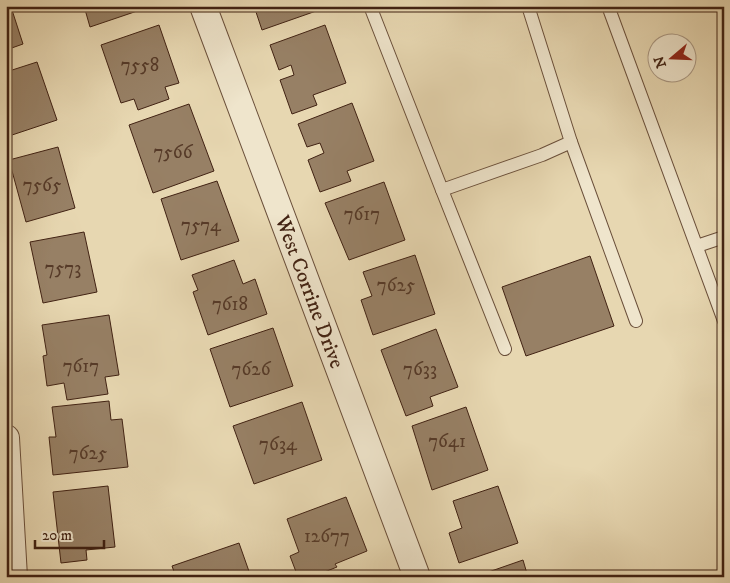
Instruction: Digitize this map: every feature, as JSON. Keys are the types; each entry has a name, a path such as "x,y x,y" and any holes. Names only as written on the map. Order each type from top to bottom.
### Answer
{"street":[{"name":"West Corrine Drive","path":"203,6 417,577"},
{"path":"6,438 14,577"}],"lane":[{"path":"370,6 505,349"},
{"path":"528,6 571,142 636,321"},
{"path":"608,6 724,321"},
{"path":"442,190 542,155 571,142"},
{"path":"697,246 724,237"}],"building":[{"path":"6,6 20,6 12,10 23,44 6,50"},
{"path":"84,6 152,6 90,27"},
{"path":"254,6 317,6 319,10 262,30"},
{"path":"159,25 179,83 165,87 169,99 138,110 134,99 121,103 101,45"},
{"path":"325,25 346,83 313,95 317,105 292,114 280,80 294,75 291,65 279,70 270,45"},
{"path":"37,62 57,120 6,137 6,72"},
{"path":"352,103 374,161 347,171 351,181 320,192 308,160 324,153 320,143 307,147 298,124"},
{"path":"189,104 214,171 153,193 129,125"},
{"path":"58,147 75,208 26,222 9,160"},
{"path":"217,181 239,241 181,260 161,199"},
{"path":"384,182 405,240 349,260 325,203"},
{"path":"84,232 97,292 43,303 30,242"},
{"path":"415,255 435,314 373,335 361,300 372,296 363,272"},
{"path":"590,256 614,326 526,356 502,287"},
{"path":"234,260 243,284 255,279 267,314 208,335 193,292 198,290 192,275"},
{"path":"109,315 119,375 105,377 108,394 67,400 64,383 47,386 43,356 47,355 42,325"},
{"path":"273,328 293,386 230,407 210,349"},
{"path":"436,329 458,387 430,397 433,406 406,416 381,350"},
{"path":"109,401 111,420 122,419 128,467 53,475 49,437 56,437 52,407"},
{"path":"302,402 322,460 254,484 233,426"},
{"path":"466,407 488,470 432,490 412,426"},
{"path":"108,486 115,547 86,550 87,560 61,563 53,492"},
{"path":"498,486 518,543 459,563 449,533 462,528 453,501"},
{"path":"346,497 367,551 335,564 337,567 312,577 298,577 290,556 299,552 287,519"},
{"path":"239,543 251,577 176,577 172,566"},
{"path":"523,560 528,577 477,576"}]}
